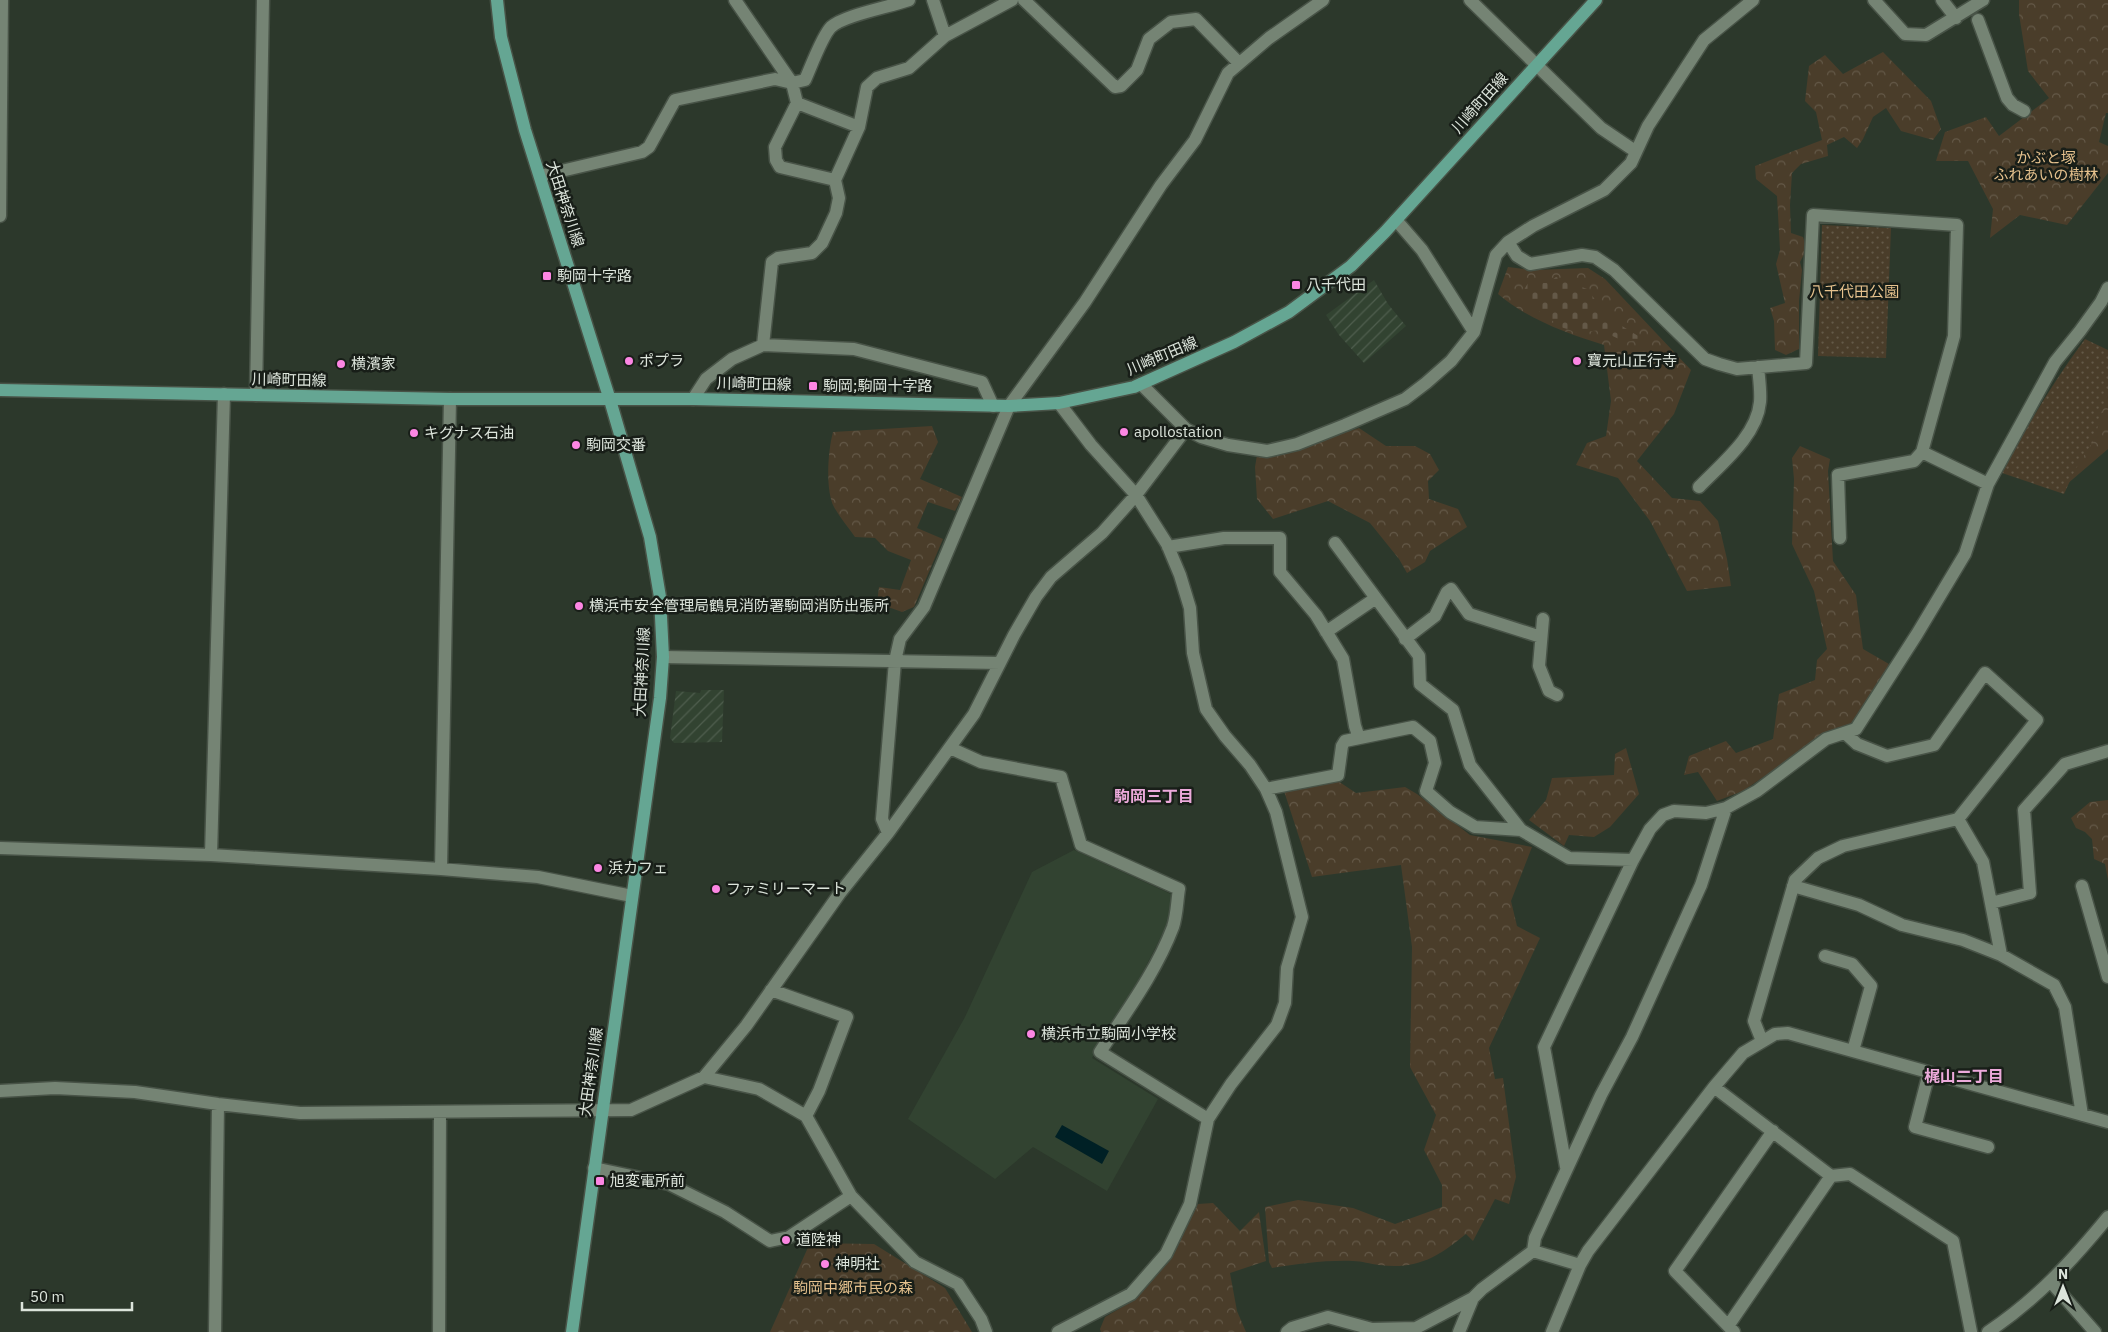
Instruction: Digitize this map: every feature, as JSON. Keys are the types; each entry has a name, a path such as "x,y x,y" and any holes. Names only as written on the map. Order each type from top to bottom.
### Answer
{"main road":[{"name":"大田神奈川線","path":"498,0 501,37 525,130 610,400 650,538 660,597 663,656 660,698 572,1332"},
{"name":"川崎町田線","path":"0,390 450,399 693,399 1009,406 1059,403 1141,384 1234,342 1289,312 1351,266 1396,220 1596,0"}],"street":[{"path":"0,216 2,0"},
{"path":"256,395 263,0"},
{"path":"735,0 792,83 797,103 774,147 776,160 780,166 835,180"},
{"path":"540,176 642,152 649,147 675,100 775,79 792,83 805,80 831,27 853,16 889,8 909,0"},
{"path":"933,0 945,36"},
{"path":"763,345 772,262 778,258 812,253 822,243 836,213 839,198 835,180 859,127 867,87 877,78 909,68 945,36 1012,0"},
{"path":"1024,0 1115,86 1121,86 1137,70 1149,39 1171,22 1196,19 1238,62"},
{"path":"888,834 882,819 895,661 900,639 924,607 1009,406 1086,302 1161,185 1195,140 1228,73 1238,62 1323,0"},
{"path":"1470,0 1601,128 1635,151"},
{"path":"1141,384 1186,429 1201,437 1228,445 1267,451 1297,444 1405,399 1451,361 1474,332 1496,255 1508,242 1541,222 1604,190 1631,163 1648,126 1704,40 1753,0"},
{"path":"1874,0 1905,34 1926,35 1983,0"},
{"path":"1942,0 1956,18"},
{"path":"1978,20 2007,98 2013,105 2024,111"},
{"path":"797,103 859,127"},
{"path":"1508,242 1517,256 1530,264 1582,255 1595,257 1614,270 1705,359 1737,369 1806,364 1813,215 1957,225 1954,336 1922,452 1914,461 1838,475 1840,538"},
{"path":"1396,220 1422,250 1474,332"},
{"path":"1566,1167 1544,1047 1633,860 1650,829 1663,815 1674,811 1706,813 1726,808 1757,791 1826,739 1856,729 1917,634 1965,554 1988,484 2055,362 2086,324 2108,288"},
{"path":"693,399 706,379 732,359 763,345 854,349 933,369 982,382 993,406"},
{"path":"1700,487 1742,440 1755,422 1760,402 1758,367"},
{"path":"211,855 224,394"},
{"path":"441,869 450,399"},
{"path":"1058,1332 1131,1294 1166,1254 1190,1204 1208,1119 1231,1084 1277,1025 1285,1003 1287,968 1302,917 1276,812 1266,789 1206,708 1193,653 1190,608 1180,575 1168,548 1136,495 1091,445 1059,403"},
{"path":"0,1091 55,1088 135,1092 300,1113 631,1110 704,1078 746,1026 840,894 888,834 974,714 1036,597 1051,577 1102,533 1136,495 1186,429"},
{"path":"1922,452 1988,484"},
{"path":"1168,548 1224,538 1247,536 1280,538 1280,572 1316,615 1343,660 1355,726 1359,738"},
{"path":"1335,543 1419,656 1420,684 1453,710 1470,765 1521,830 1569,858 1633,860"},
{"path":"1406,639 1434,616 1447,592 1451,589 1469,614 1541,637"},
{"path":"1326,632 1376,598"},
{"path":"1544,619 1540,666 1549,691 1557,695"},
{"path":"663,656 1000,663"},
{"path":"1762,1041 1754,1021 1795,880 1818,858 1843,846 1958,819 2037,720 1985,673 1934,745 1887,756 1857,744 1845,733"},
{"path":"1266,789 1338,775 1342,746 1345,741 1413,727 1430,742 1435,763 1426,792 1450,812 1475,827 1521,830"},
{"path":"950,748 981,762 1061,777 1081,845 1179,889 1174,925 1159,956 1140,991 1100,1052 1208,1119"},
{"path":"1991,903 2030,893 2024,810 2065,764 2108,751"},
{"path":"1287,1332 1292,1328 1328,1317 1369,1330 1416,1328 1473,1298 1482,1289 1533,1251 1535,1238 1566,1167 1600,1095 1632,1037 1701,885 1726,808"},
{"path":"1958,819 1982,862 2002,955"},
{"path":"0,848 211,855 441,869 538,877 632,896"},
{"path":"1793,886 1860,906 1902,926 1963,940 2002,955 2054,985 2065,1007 2082,1115"},
{"path":"2082,886 2108,977"},
{"path":"1824,956 1852,964 1871,986 1854,1051"},
{"path":"771,990 846,1017 819,1091 806,1116"},
{"path":"1552,1332 1580,1265 1588,1251 1714,1087 1743,1053 1775,1034 1788,1033 2108,1122"},
{"path":"1929,1073 1915,1127 1988,1147"},
{"path":"704,1078 759,1089 806,1116 851,1196 915,1262 958,1284 981,1319 986,1332"},
{"path":"1714,1087 1831,1176 1850,1174 1953,1241 1971,1332"},
{"path":"215,1332 218,1104"},
{"path":"439,1332 440,1113"},
{"path":"1773,1131 1675,1271 1731,1329 1831,1176"},
{"path":"594,1168 669,1184 725,1212 770,1241 789,1237 851,1196"},
{"path":"1988,1332 2014,1314 2051,1282 2073,1260 2108,1217"},
{"path":"1533,1251 1580,1265"},
{"path":"2051,1282 2095,1332"},
{"path":"1459,1332 1473,1298"}],"shaded area":[{"path":"1374,280 1388,304 1406,326 1364,363 1339,335 1326,315"},
{"path":"701,690 724,690 722,742 674,743 670,738 676,691 700,693"},
{"name":"横浜市立駒岡小学校","path":"1074,850 1173,895 1167,925 1131,995 1092,1058 1158,1099 1107,1191 1033,1147 995,1179 908,1119 965,1017 1032,872"}],"green space":[{"name":"かぶと塚 ふれあいの樹林","path":"2019,0 2108,0 2108,113 2106,113 2099,142 2108,146 2108,173 2067,225 2020,215 1990,238 1993,209 1968,161 1936,161 1945,132 1986,117 1999,136 2049,98 2028,71 2019,14"},
{"path":"1883,52 1931,101 1941,129 1933,140 1901,131 1886,108 1873,117 1857,148 1844,137 1827,145 1828,156 1801,164 1792,173 1791,233 1803,237 1807,249 1800,262 1802,270 1799,301 1799,349 1786,355 1775,350 1774,321 1770,308 1785,303 1776,264 1780,250 1777,196 1756,179 1755,166 1822,140 1816,112 1805,101 1809,66 1825,55 1843,74"},
{"name":"八千代田公園","path":"1822,225 1891,228 1886,358 1818,356"},
{"path":"1508,267 1533,270 1588,268 1605,279 1691,370 1674,414 1637,461 1672,498 1700,501 1718,521 1731,586 1687,591 1650,521 1618,478 1576,465 1587,443 1606,436 1611,401 1604,345 1562,331 1509,303 1498,294"},
{"path":"1556,277 1587,289 1609,318 1643,339 1625,342 1600,330 1578,333 1561,327 1520,297 1528,283 1548,283"},
{"path":"2085,339 2108,350 2108,391 2094,440 2075,470 2064,494 2002,473 2041,404"},
{"path":"2108,368 2108,449 2066,485"},
{"path":"932,426 938,442 920,479 962,497 955,511 928,502 917,528 943,539 914,607 902,612 877,603 879,587 900,590 911,560 888,551 875,538 855,537 839,515 831,500 829,491 828,470 831,440 833,432"},
{"path":"1359,428 1386,446 1415,446 1430,454 1439,470 1428,481 1429,499 1458,509 1467,527 1430,551 1425,562 1407,573 1399,559 1370,523 1328,501 1273,519 1257,499 1255,467 1257,455 1270,457"},
{"path":"1800,446 1830,459 1828,471 1833,561 1856,595 1863,649 1889,664 1856,721 1824,735 1743,791 1717,801 1698,772 1684,775 1689,756 1726,741 1736,753 1773,739 1779,694 1815,680 1817,660 1827,649 1814,591 1792,544 1794,479 1792,458"},
{"path":"1626,748 1639,794 1610,827 1594,837 1569,835 1564,846 1529,820 1546,800 1552,778 1614,775 1615,754"},
{"path":"1338,781 1356,793 1405,787 1470,835 1532,847 1511,901 1517,926 1540,938 1489,1048 1495,1079 1503,1078 1516,1177 1509,1204 1495,1199 1473,1241 1466,1234 1446,1249 1426,1260 1405,1266 1343,1261 1272,1268 1269,1262 1265,1207 1298,1200 1353,1208 1395,1224 1442,1207 1442,1185 1424,1150 1436,1115 1410,1067 1412,947 1401,865 1312,877 1284,791"},
{"path":"2108,800 2108,880 2105,864 2094,859 2092,839 2085,832 2076,828 2071,818 2090,802"},
{"path":"1213,1203 1240,1231 1259,1212 1266,1261 1230,1273 1237,1311 1246,1332 1101,1332 1100,1329 1105,1317 1136,1299 1172,1258 1198,1204"},
{"name":"駒岡中郷市民の森","path":"810,1243 874,1244 945,1288 972,1332 770,1332"}],"water":[{"path":"1062,1125 1109,1151 1102,1164 1055,1137"}],"place":[{"name":"駒岡十字路","path":"547,276"},
{"name":"八千代田","path":"1296,285"},
{"name":"ポプラ","path":"629,361"},
{"name":"寶元山正行寺","path":"1577,361"},
{"name":"横濱家","path":"341,364"},
{"name":"駒岡;駒岡十字路","path":"813,386"},
{"name":"apollostation","path":"1124,432"},
{"name":"キグナス石油","path":"414,433"},
{"name":"駒岡交番","path":"576,445"},
{"name":"横浜市安全管理局鶴見消防署駒岡消防出張所","path":"579,606"},
{"name":"浜カフェ","path":"598,868"},
{"name":"ファミリーマート","path":"716,889"},
{"name":"横浜市立駒岡小学校","path":"1031,1034"},
{"name":"旭変電所前","path":"600,1181"},
{"name":"道陸神","path":"786,1240"},
{"name":"神明社","path":"825,1264"}],"district":[{"name":"駒岡三丁目","path":"1154,796"},
{"name":"梶山二丁目","path":"1964,1076"}]}
